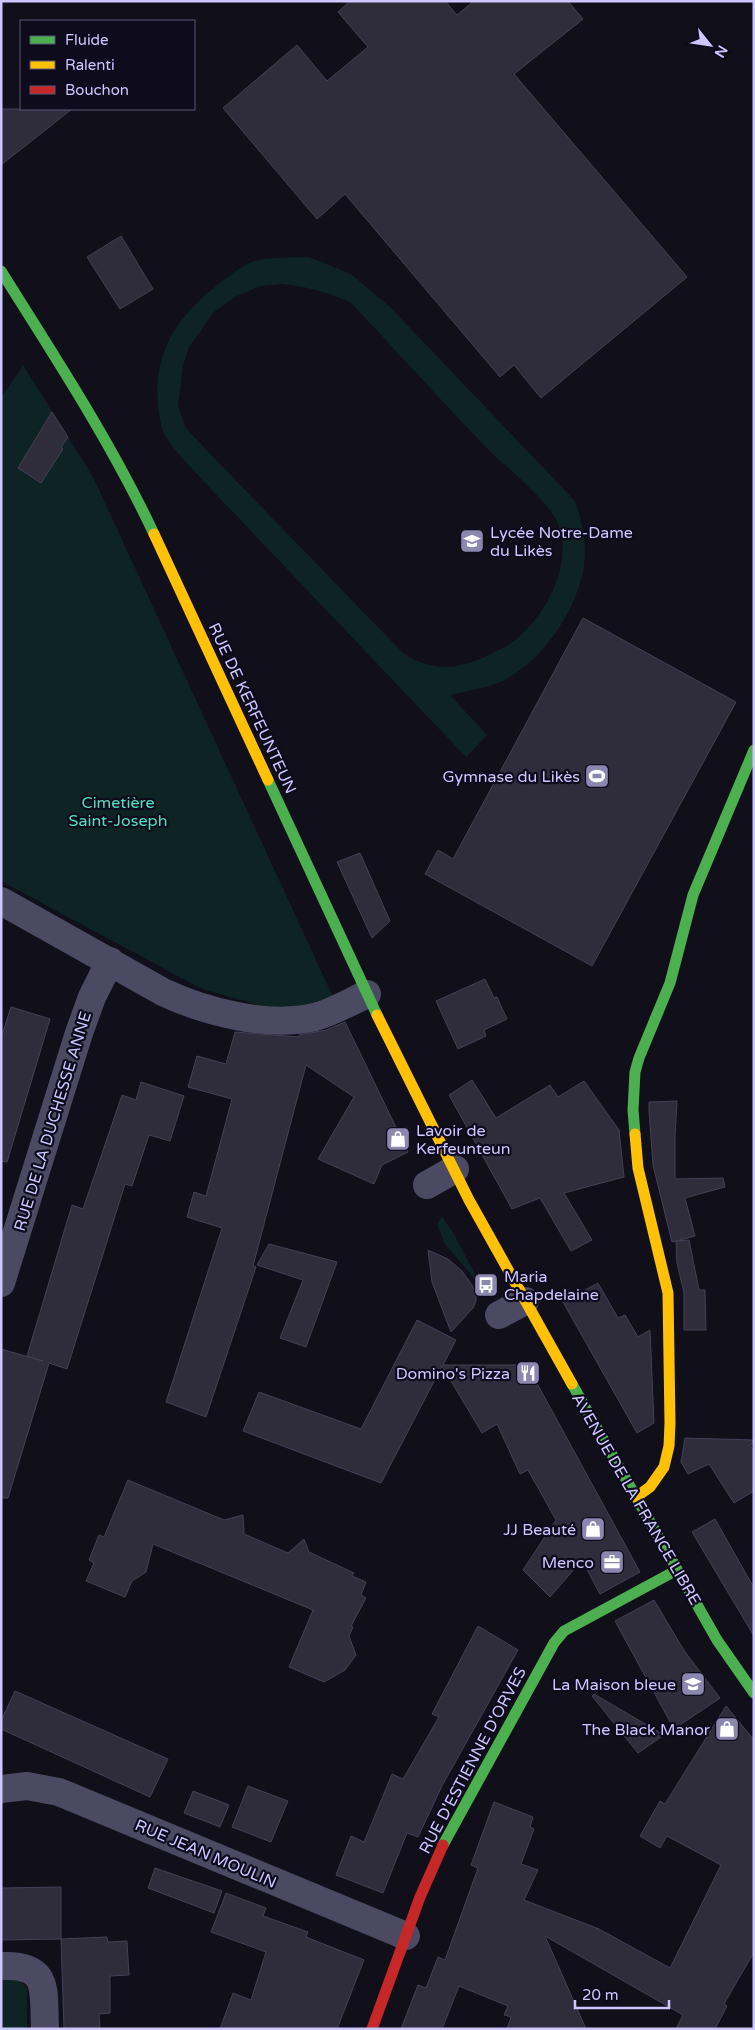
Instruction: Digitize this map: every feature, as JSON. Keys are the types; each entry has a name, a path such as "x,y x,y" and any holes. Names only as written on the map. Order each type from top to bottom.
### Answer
{"main road":[{"name":"RUE DE KERFEUNTEUN","path":"1,271 74,386 135,494 399,1062 455,1169"},
{"path":"636,1497 650,1487 664,1467 669,1446 670,1423 668,1293 638,1168 633,1110 635,1072 638,1058 670,983 693,895 754,750"},
{"name":"AVENUE DE LA FRANCE LIBRE","path":"455,1169 525,1301 677,1570 717,1640 754,1693"},
{"name":"RUE D'ESTIENNE D'ORVES","path":"372,2029 429,1874 450,1831 558,1637 574,1625 677,1570"}],"street":[{"path":"1,902 155,987 189,1004 214,1011 278,1020 313,1017 367,994"},
{"name":"RUE DE LA DUCHESSE ANNE","path":"1,1283 78,1033 92,997 110,961"},
{"path":"426,1185 455,1169"},
{"path":"499,1316 525,1301"},
{"name":"RUE JEAN MOULIN","path":"1,1789 27,1786 59,1792 406,1936"},
{"path":"1,1966 29,1968 40,1979 43,1986 45,2029"}],"green space":[{"path":"309,257 351,274 390,307 575,501 577,507 584,540 583,571 571,607 550,641 523,668 508,678 487,686 450,695 487,735 466,757 192,469 170,443 163,430 158,403 160,366 172,335 181,321 206,295 246,265 266,259","holes":["281,284 316,290 350,302 452,412 537,495 554,516 559,526 562,542 562,560 558,578 541,612 517,639 503,648 465,664 442,667 417,661 404,654 185,427 178,406 183,366 189,347 214,312 235,297 260,286"]},
{"name":"Cimetière Saint-Joseph","path":"23,365 93,477 333,997 303,1009 262,1006 202,989 1,881 1,398"},
{"path":"442,1216 455,1236 485,1293 482,1292 472,1276 445,1244 437,1225"},
{"path":"12,1978 20,1981 27,1988 27,2029 1,2029 1,1979"}],"building":[{"path":"350,1 445,1 457,15 474,1 568,1 583,19 514,74 687,277 541,398 514,365 500,377 345,194 317,219 223,108 297,45 327,81 368,47 338,12"},
{"path":"1,109 71,110 1,165"},
{"path":"121,236 153,289 120,309 87,257"},
{"path":"52,412 68,437 61,447 63,449 41,483 18,468"},
{"name":"Gymnase du Likès","path":"583,618 736,702 592,966 425,874 438,850 453,859"},
{"path":"360,853 390,921 372,938 337,862"},
{"path":"485,979 494,998 497,997 507,1019 484,1030 486,1036 458,1049 436,1001"},
{"path":"11,1007 50,1019 7,1162 1,1161 1,1038"},
{"path":"345,1022 408,1152 382,1165 374,1184 318,1159 354,1097 306,1065 253,1266 256,1267 206,1417 166,1402 222,1228 187,1217 194,1192 206,1196 232,1099 188,1087 197,1056 226,1064 235,1032 299,1037 299,1035 326,1030"},
{"path":"472,1080 496,1118 550,1085 558,1097 584,1081 619,1130 624,1177 564,1193 592,1240 571,1251 540,1198 512,1209 449,1095"},
{"path":"141,1082 184,1096 170,1141 149,1135 132,1186 125,1184 67,1369 49,1363 8,1498 1,1498 1,1349 43,1361 27,1356 72,1205 83,1209 122,1095 136,1100"},
{"path":"677,1101 675,1179 723,1178 725,1187 685,1198 695,1236 672,1242 653,1165 649,1102"},
{"path":"689,1240 699,1290 705,1290 706,1330 684,1330 684,1293 677,1263 676,1241"},
{"path":"269,1244 337,1262 306,1347 280,1338 303,1280 257,1265"},
{"path":"428,1250 448,1259 462,1271 472,1285 476,1295 473,1308 451,1332 432,1282"},
{"path":"598,1283 618,1318 625,1315 638,1337 650,1330 654,1423 637,1433 563,1302"},
{"path":"417,1320 456,1340 443,1365 527,1365 640,1572 600,1594 582,1560 550,1597 523,1570 556,1520 528,1470 520,1474 497,1424 482,1433 442,1366 381,1483 243,1431 259,1392 361,1429"},
{"path":"685,1438 754,1440 754,1443 750,1445 754,1451 754,1491 734,1503 709,1464 688,1474 681,1462"},
{"path":"128,1480 224,1520 243,1515 244,1534 288,1553 304,1539 309,1552 354,1573 352,1576 366,1582 361,1595 366,1598 351,1626 353,1627 349,1636 356,1655 345,1670 324,1682 289,1667 313,1610 153,1544 146,1572 132,1581 125,1597 86,1581 94,1563 89,1560 99,1535 104,1537"},
{"path":"715,1519 754,1588 754,1636 692,1532"},
{"path":"654,1600 685,1652 720,1698 674,1729 615,1621"},
{"path":"478,1626 518,1650 442,1786 418,1837 407,1833 383,1893 336,1875 351,1836 364,1842 392,1774 403,1779 439,1717 432,1714"},
{"path":"15,1691 168,1759 150,1797 1,1729 1,1721"},
{"path":"594,1694 664,1735 638,1753 592,1696"},
{"path":"726,1706 754,1740 754,1952 724,2004 727,2006 715,2029 676,2029 683,2015 545,1936 586,2029 507,2029 511,2017 504,2015 508,2006 459,1986 442,2029 401,2029 418,1985 426,1988 438,1957 445,1960 478,1868 471,1865 494,1802 533,1817 530,1827 534,1829 521,1864 538,1870 524,1900 599,1929 670,1968 721,1865 667,1836 660,1848 640,1836 660,1801 665,1804"},
{"path":"248,1786 288,1801 271,1842 232,1827"},
{"path":"193,1791 229,1805 220,1827 184,1813"},
{"path":"155,1868 222,1891 214,1913 148,1888"},
{"path":"61,1887 61,1939 1,1940 1,1888"},
{"path":"226,1893 266,1908 263,1916 308,1932 306,1937 364,1960 337,2029 220,2029 233,1993 251,2000 266,1952 211,1932"},
{"path":"107,1937 108,1942 127,1941 129,1975 110,1976 110,2013 99,2014 100,2029 64,2029 61,1939"}],"traffic: fast":[{"path":"1,271 101,433 154,534"},
{"path":"635,1134 633,1110 635,1072 639,1058 670,983 693,895 754,750"},
{"path":"268,780 377,1015"},
{"path":"572,1384 717,1640 754,1693"},
{"path":"443,1845 554,1643 564,1631 677,1570"}],"traffic: slow":[{"path":"154,534 268,780"},
{"path":"377,1015 469,1200 572,1384"},
{"path":"635,1134 638,1168 668,1293 670,1423 669,1446 664,1467 650,1487 636,1497"}],"traffic: jam":[{"path":"372,2029 420,1897 443,1845"}],"place":[{"name":"Lycée Notre-Dame du Likès","path":"472,541"},
{"name":"Gymnase du Likès","path":"597,776"},
{"name":"Lavoir de Kerfeunteun","path":"398,1139"},
{"name":"Maria Chapdelaine","path":"486,1285"},
{"name":"Domino's Pizza","path":"528,1373"},
{"name":"JJ Beauté","path":"593,1529"},
{"name":"Menco","path":"612,1562"},
{"name":"La Maison bleue","path":"693,1684"},
{"name":"The Black Manor","path":"727,1729"}]}
